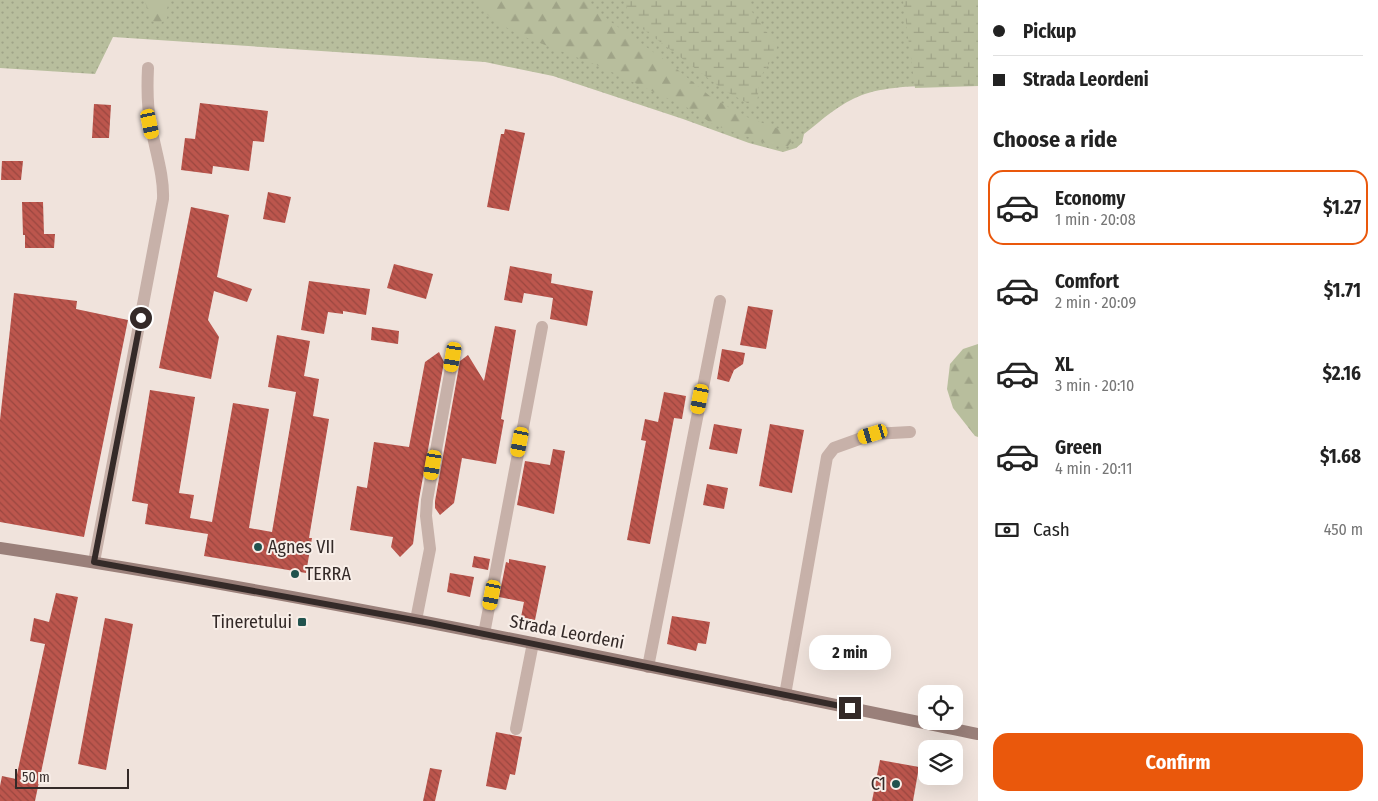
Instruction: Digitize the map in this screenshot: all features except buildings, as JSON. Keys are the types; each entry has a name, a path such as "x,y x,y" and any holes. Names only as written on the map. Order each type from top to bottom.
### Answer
{"main road":[{"name":"Strada Leordeni","path":"0,548 94,562 416,620 978,734"}],"street":[{"path":"94,562 163,199 162,180 150,124 148,68"},
{"path":"648,667 720,302"},
{"path":"484,634 542,327"},
{"path":"416,620 430,549 426,516 427,500 453,357"},
{"path":"785,695 827,457 834,448 873,434 910,432"},
{"path":"516,729 533,644"}],"green space":[{"path":"0,0 978,0 978,86 903,87 874,91 862,95 839,107 804,134 802,143 796,148 783,152 749,143 553,76 485,62 113,37 95,74 0,68"},
{"path":"144,0 168,0 167,18 161,23 153,22"},
{"path":"474,0 584,0 611,22 673,66 711,97 744,116 790,133 794,138 788,146 774,146 714,125 692,110 599,66 517,34 491,18"},
{"path":"625,0 747,0 750,9 777,46 777,50 761,79 757,103 753,106 725,91 639,26 627,9"},
{"path":"903,0 978,0 978,86 915,88"},
{"path":"978,344 978,437 975,436 953,408 947,389 950,364 963,349"}],"place":[{"name":"Agnes VII","path":"258,547"},
{"name":"TERRA","path":"295,574"},
{"name":"Tineretului","path":"302,622"},
{"name":"C1","path":"896,784"}],"route":[{"path":"141,318 94,562 430,623 850,708"}]}
